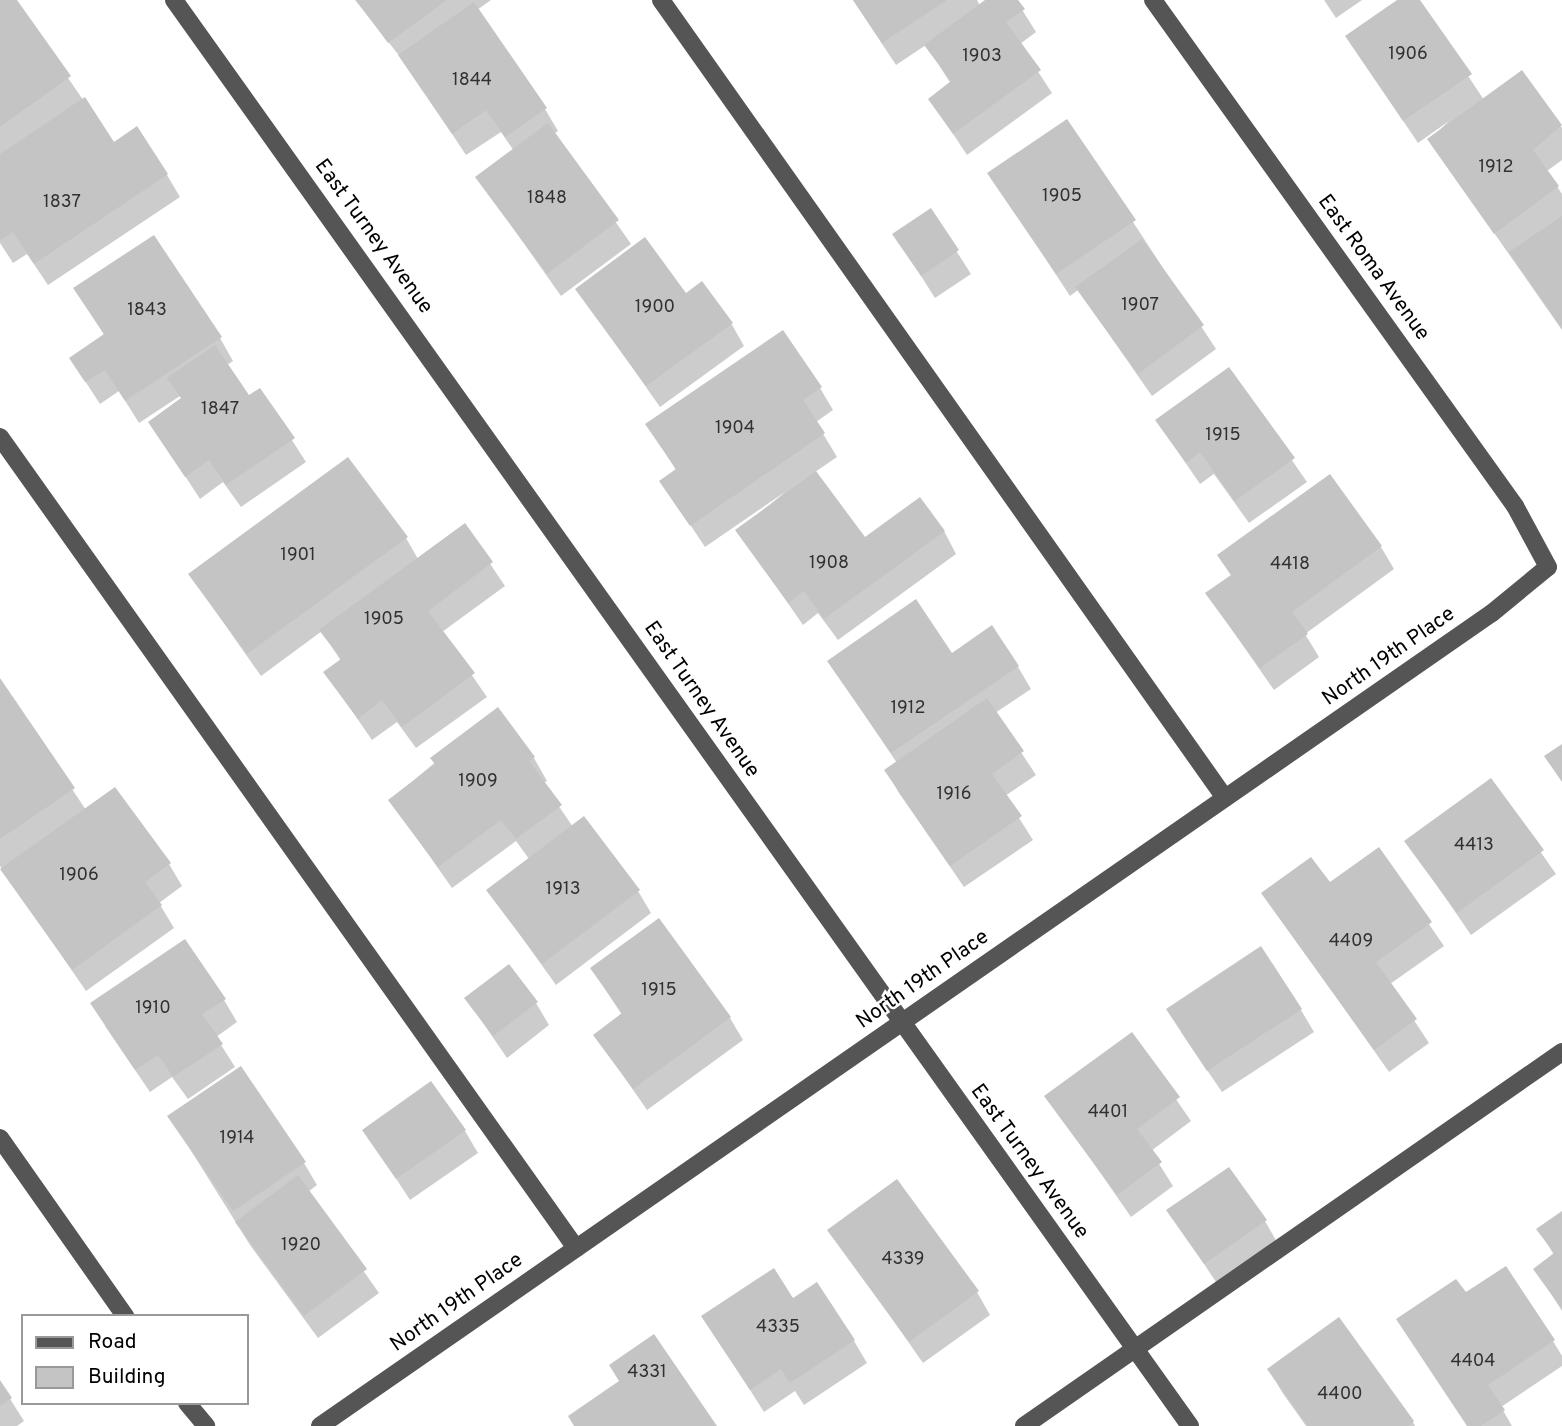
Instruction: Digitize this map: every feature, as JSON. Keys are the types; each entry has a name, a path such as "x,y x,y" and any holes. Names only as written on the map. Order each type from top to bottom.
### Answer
{"street":[{"name":"East Turney Avenue","path":"174,0 901,1023 1191,1426"},
{"path":"661,0 1225,798"},
{"name":"East Roma Avenue","path":"1153,0 1515,506 1548,567"},
{"path":"0,437 576,1248"},
{"name":"North 19th Place","path":"320,1426 1492,613 1548,567"},
{"path":"1024,1426 1562,1052"},
{"path":"0,1138 124,1314"},
{"path":"189,1405 206,1426"}],"building":[{"path":"0,0 17,0 71,76 0,127"},
{"path":"356,0 447,0 388,43"},
{"path":"853,0 947,0 882,43"},
{"path":"985,0 1018,0 1025,9 1006,22 1041,70 953,134 928,99 951,81 924,45"},
{"path":"1397,0 1420,0 1472,74 1403,121 1345,36"},
{"path":"474,2 547,108 505,137 486,110 452,134 398,55"},
{"path":"1522,70 1562,125 1533,150 1559,186 1494,234 1427,139"},
{"path":"85,97 114,142 137,126 168,174 34,264 13,232 0,240 0,154"},
{"path":"1067,119 1136,220 1056,274 987,173"},
{"path":"548,123 619,220 547,274 475,177"},
{"path":"931,208 959,250 921,276 892,234"},
{"path":"1562,216 1562,329 1509,252"},
{"path":"154,235 222,337 125,401 105,370 85,382 69,358 104,334 73,288"},
{"path":"645,237 686,293 702,281 733,323 646,386 575,289"},
{"path":"1142,239 1204,325 1138,374 1075,287"},
{"path":"783,330 822,387 803,400 825,433 690,526 659,481 676,469 645,424"},
{"path":"215,345 249,395 260,388 295,438 226,485 209,460 185,477 148,422 181,398 167,378"},
{"path":"1229,367 1295,458 1235,501 1200,452 1186,463 1155,420"},
{"path":"348,457 408,537 247,654 188,574"},
{"path":"816,471 865,537 920,497 945,531 824,619 804,591 788,603 735,530"},
{"path":"1330,474 1382,546 1292,612 1308,634 1260,668 1205,593 1231,575 1217,555"},
{"path":"465,523 493,562 428,611 475,673 402,727 382,700 358,719 323,672 341,659 319,630"},
{"path":"916,599 952,653 992,625 1019,666 891,753 827,661"},
{"path":"0,678 75,788 0,839"},
{"path":"987,698 1024,751 992,774 1022,816 950,866 884,770"},
{"path":"498,707 535,757 529,761 562,805 516,839 501,820 438,867 388,800 435,764 430,758"},
{"path":"1562,744 1562,782 1544,756"},
{"path":"1491,778 1544,850 1457,913 1404,841"},
{"path":"115,787 171,863 145,882 162,905 72,970 0,869"},
{"path":"584,816 640,890 542,964 486,890"},
{"path":"1379,847 1432,922 1376,962 1417,1019 1374,1050 1261,893 1311,857 1330,882"},
{"path":"659,918 731,1017 633,1089 593,1035 622,1013 590,968"},
{"path":"185,939 226,999 202,1014 223,1044 173,1077 158,1055 135,1070 90,1003"},
{"path":"1261,946 1302,1009 1207,1071 1166,1009"},
{"path":"509,964 538,1002 493,1036 464,998"},
{"path":"1132,1032 1180,1097 1137,1129 1162,1162 1117,1195 1044,1096"},
{"path":"241,1066 306,1162 233,1211 167,1116"},
{"path":"431,1081 466,1130 396,1179 362,1130"},
{"path":"1229,1167 1267,1220 1204,1264 1166,1210"},
{"path":"298,1175 367,1269 304,1316 235,1222"},
{"path":"897,1179 979,1291 909,1342 827,1230"},
{"path":"1562,1211 1562,1309 1533,1269 1554,1253 1536,1229"},
{"path":"1506,1266 1555,1340 1488,1385 1505,1410 1481,1426 1467,1426 1396,1319 1456,1279 1466,1292"},
{"path":"774,1268 793,1298 817,1282 855,1340 790,1383 781,1369 750,1390 701,1316"},
{"path":"1339,1317 1414,1421 1408,1426 1308,1426 1267,1369"},
{"path":"654,1334 717,1426 574,1426 568,1416 619,1381 609,1365"},
{"path":"0,1380 12,1398 0,1406"}]}
